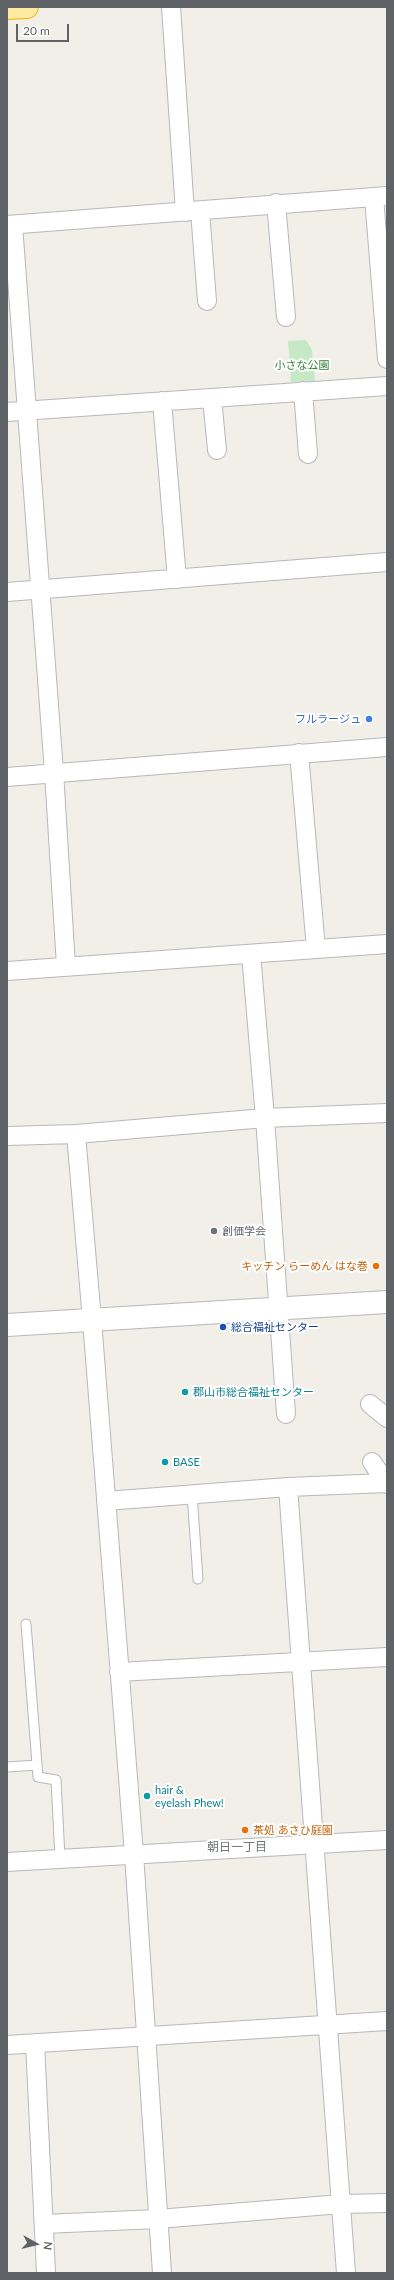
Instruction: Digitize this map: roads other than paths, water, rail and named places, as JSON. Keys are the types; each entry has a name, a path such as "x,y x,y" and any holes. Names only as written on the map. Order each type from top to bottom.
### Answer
{"highway":[{"path":"7,8 27,7"}],"street":[{"path":"171,7 192,211 207,301"},
{"path":"66,966 54,772 39,590 27,410 10,225 381,197 387,359"},
{"path":"276,204 286,317"},
{"path":"7,412 387,386"},
{"path":"303,391 308,454"},
{"path":"212,398 217,450"},
{"path":"162,401 176,579"},
{"path":"7,592 387,562"},
{"path":"7,777 54,772 387,747"},
{"path":"299,753 316,949"},
{"path":"7,971 387,944"},
{"path":"251,954 265,1118 286,1414"},
{"path":"7,1136 76,1134 265,1118 387,1113"},
{"path":"76,1134 134,1854 162,2273"},
{"path":"7,1325 387,1302"},
{"path":"370,1404 387,1418"},
{"path":"372,1462 386,1483"},
{"path":"106,1501 288,1487 386,1483"},
{"path":"288,1487 300,1662 316,1844 346,2273"},
{"path":"119,1672 387,1656"},
{"path":"7,1862 387,1840"},
{"path":"7,2045 146,2035 387,2021"},
{"path":"35,2043 46,2273"},
{"path":"44,2224 158,2219 341,2204 387,2203"}],"lane":[{"path":"192,1494 198,1579"},
{"path":"26,1624 38,1777 56,1780 60,1858"},
{"path":"7,1767 37,1765"}],"place":[{"name":"フルラージュ","path":"369,719"},
{"name":"創価学会","path":"214,1231"},
{"name":"キッチン らーめん はな巻","path":"376,1266"},
{"name":"総合福祉センター","path":"223,1327"},
{"name":"郡山市総合福祉センター","path":"185,1392"},
{"name":"BASE","path":"165,1462"},
{"name":"hair & eyelash Phew!","path":"147,1796"},
{"name":"茶処 あさひ庭園","path":"245,1830"}],"district":[{"name":"朝日一丁目","path":"237,1847"}],"park label":[{"name":"小さな公園","path":"302,365"}]}
